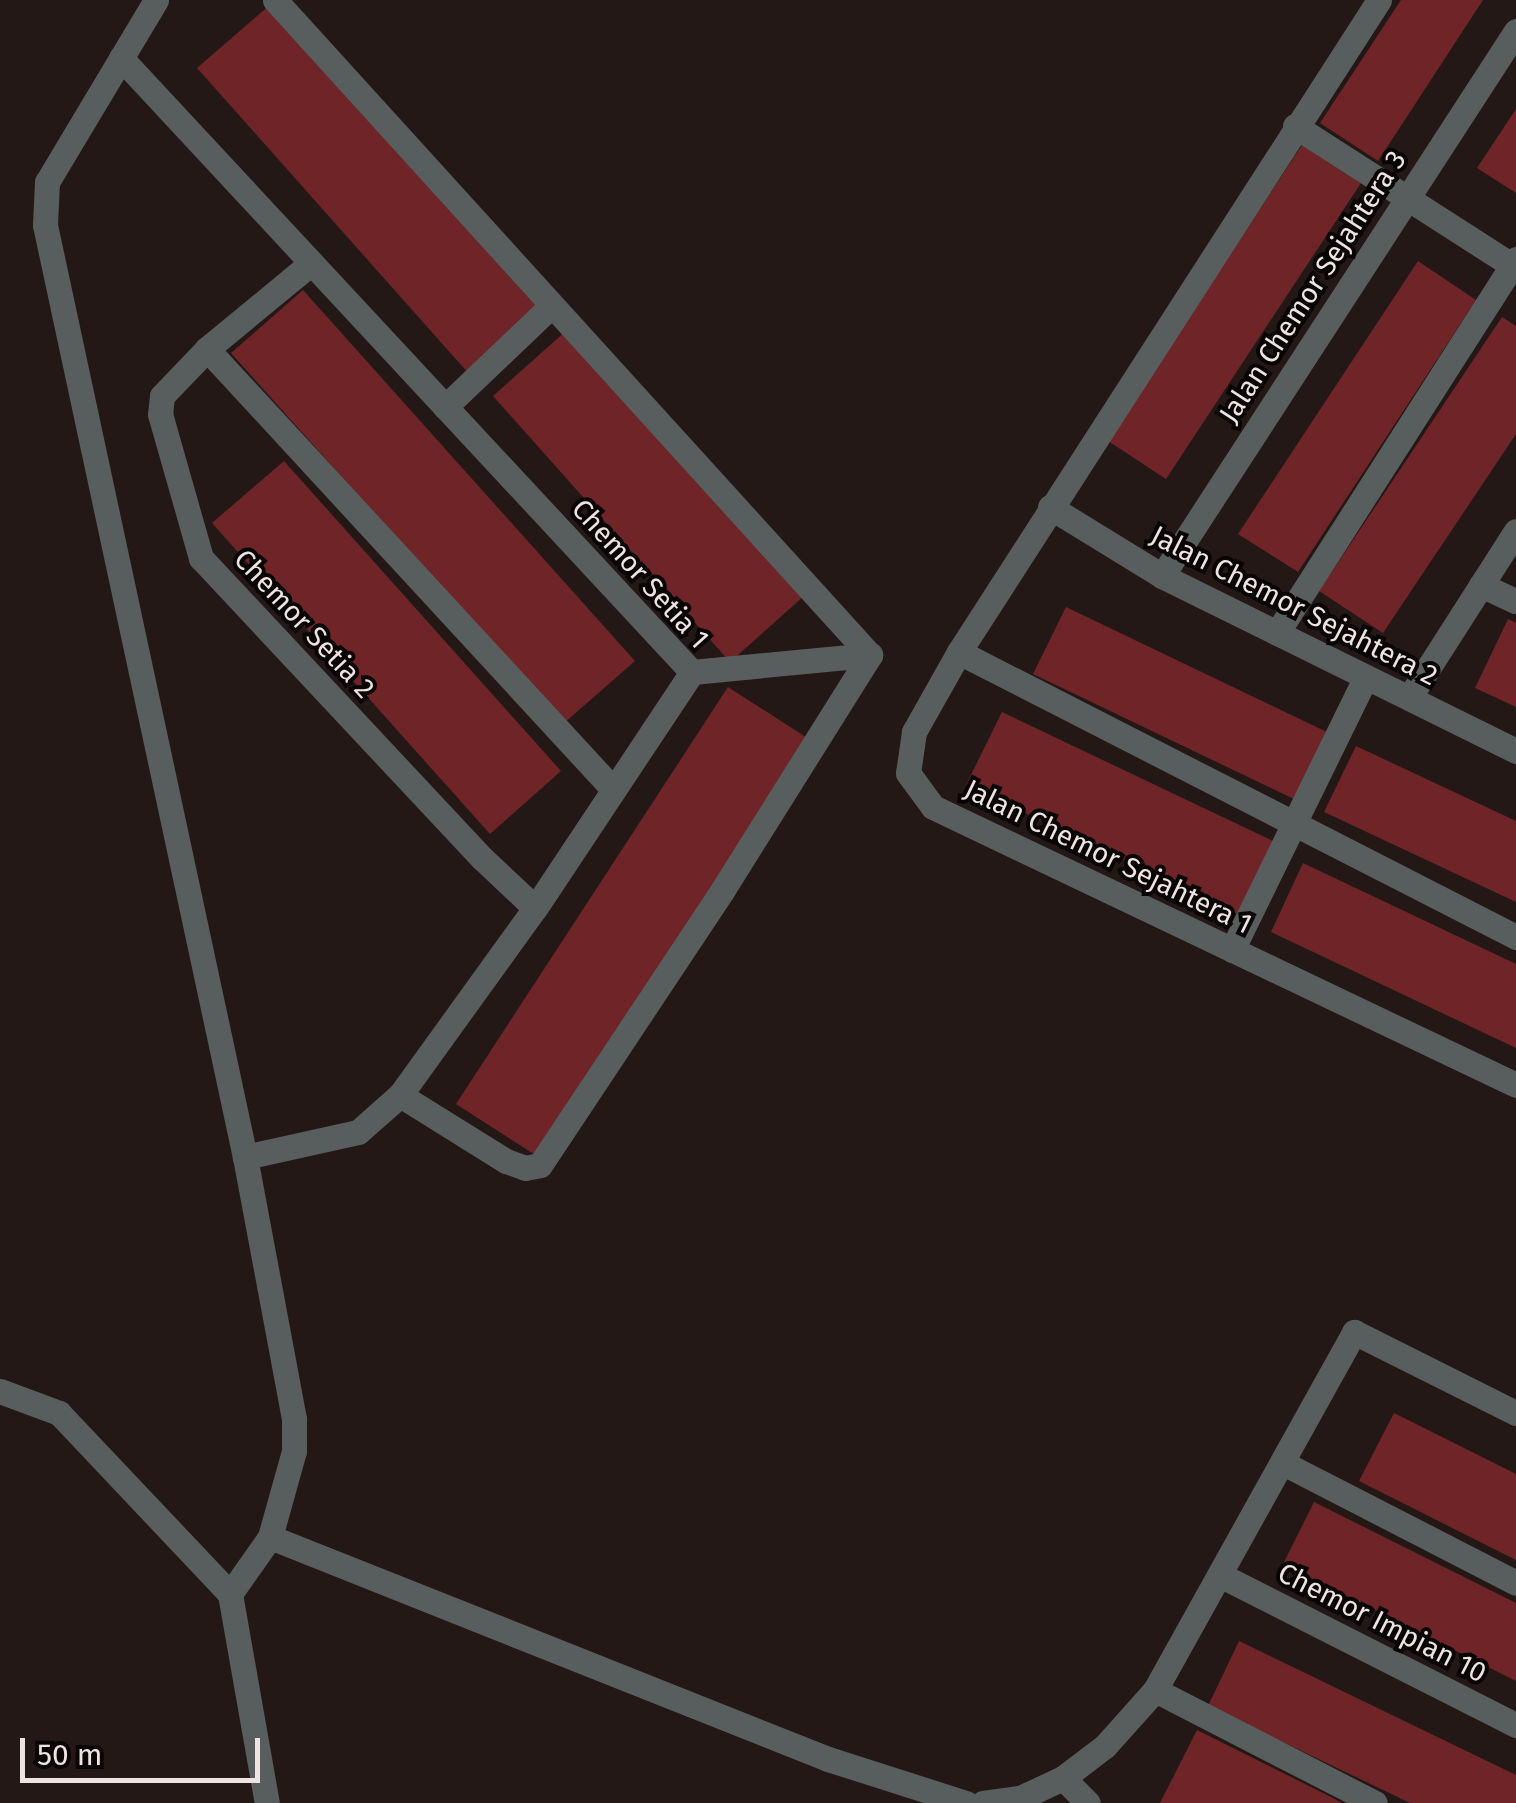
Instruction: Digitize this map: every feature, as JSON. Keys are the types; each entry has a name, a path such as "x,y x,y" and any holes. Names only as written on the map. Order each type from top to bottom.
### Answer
{"street":[{"path":"156,0 47,182 45,225 245,1156 294,1419 294,1450 270,1537 230,1594"},
{"path":"275,0 870,655"},
{"name":"Jalan Chemor Sejahtera 1","path":"1379,0 959,652 914,732 908,773 933,807 1516,1085"},
{"name":"Jalan Chemor Sejahtera 3","path":"1162,576 1516,31"},
{"name":"Chemor Setia 1","path":"121,58 692,672 536,908 400,1096 358,1132 245,1156"},
{"path":"1277,633 1515,264 1296,126"},
{"name":"Chemor Setia 2","path":"310,264 168,385 160,414 201,558 483,859 536,908"},
{"path":"445,407 552,306"},
{"path":"207,349 612,788"},
{"name":"Jalan Chemor Sejahtera 2","path":"1050,507 1162,576 1516,750"},
{"path":"1408,698 1516,531"},
{"path":"1481,585 1516,601"},
{"path":"959,652 1516,938"},
{"path":"692,672 870,655"},
{"path":"400,1096 506,1161 525,1168 540,1164 722,891 870,655"},
{"path":"1232,950 1366,677"},
{"path":"983,1803 1020,1798 1064,1778 1105,1746 1155,1690 1354,1332 1516,1413"},
{"path":"0,1391 59,1413 230,1594 267,1803"},
{"path":"1283,1463 1516,1582"},
{"path":"270,1537 828,1759 966,1803"},
{"name":"Chemor Impian 10","path":"1220,1576 1516,1725"},
{"path":"1155,1690 1374,1803"},
{"path":"1064,1778 1088,1803"}],"building":[{"path":"1401,0 1483,0 1378,161 1320,123"},
{"path":"271,4 542,310 470,375 197,68"},
{"path":"1516,109 1516,193 1477,168"},
{"path":"1302,145 1361,183 1166,479 1108,441"},
{"path":"1418,261 1476,300 1298,572 1238,534"},
{"path":"303,290 635,661 563,724 231,353"},
{"path":"1502,317 1516,326 1516,434 1383,633 1319,591"},
{"path":"567,330 804,596 730,662 493,396"},
{"path":"284,461 561,771 490,834 212,523"},
{"path":"1066,607 1331,734 1298,801 1033,674"},
{"path":"1508,619 1516,623 1516,707 1475,688"},
{"path":"728,687 812,741 540,1158 456,1104"},
{"path":"1002,712 1277,843 1242,916 966,785"},
{"path":"1356,746 1516,821 1516,902 1324,812"},
{"path":"1303,863 1516,964 1516,1048 1271,932"},
{"path":"1394,1413 1516,1474 1516,1560 1359,1481"},
{"path":"1314,1502 1516,1603 1516,1681 1283,1564"},
{"path":"1239,1641 1516,1775 1516,1803 1410,1803 1208,1706"},
{"path":"1197,1730 1331,1797 1342,1803 1160,1803"}]}
